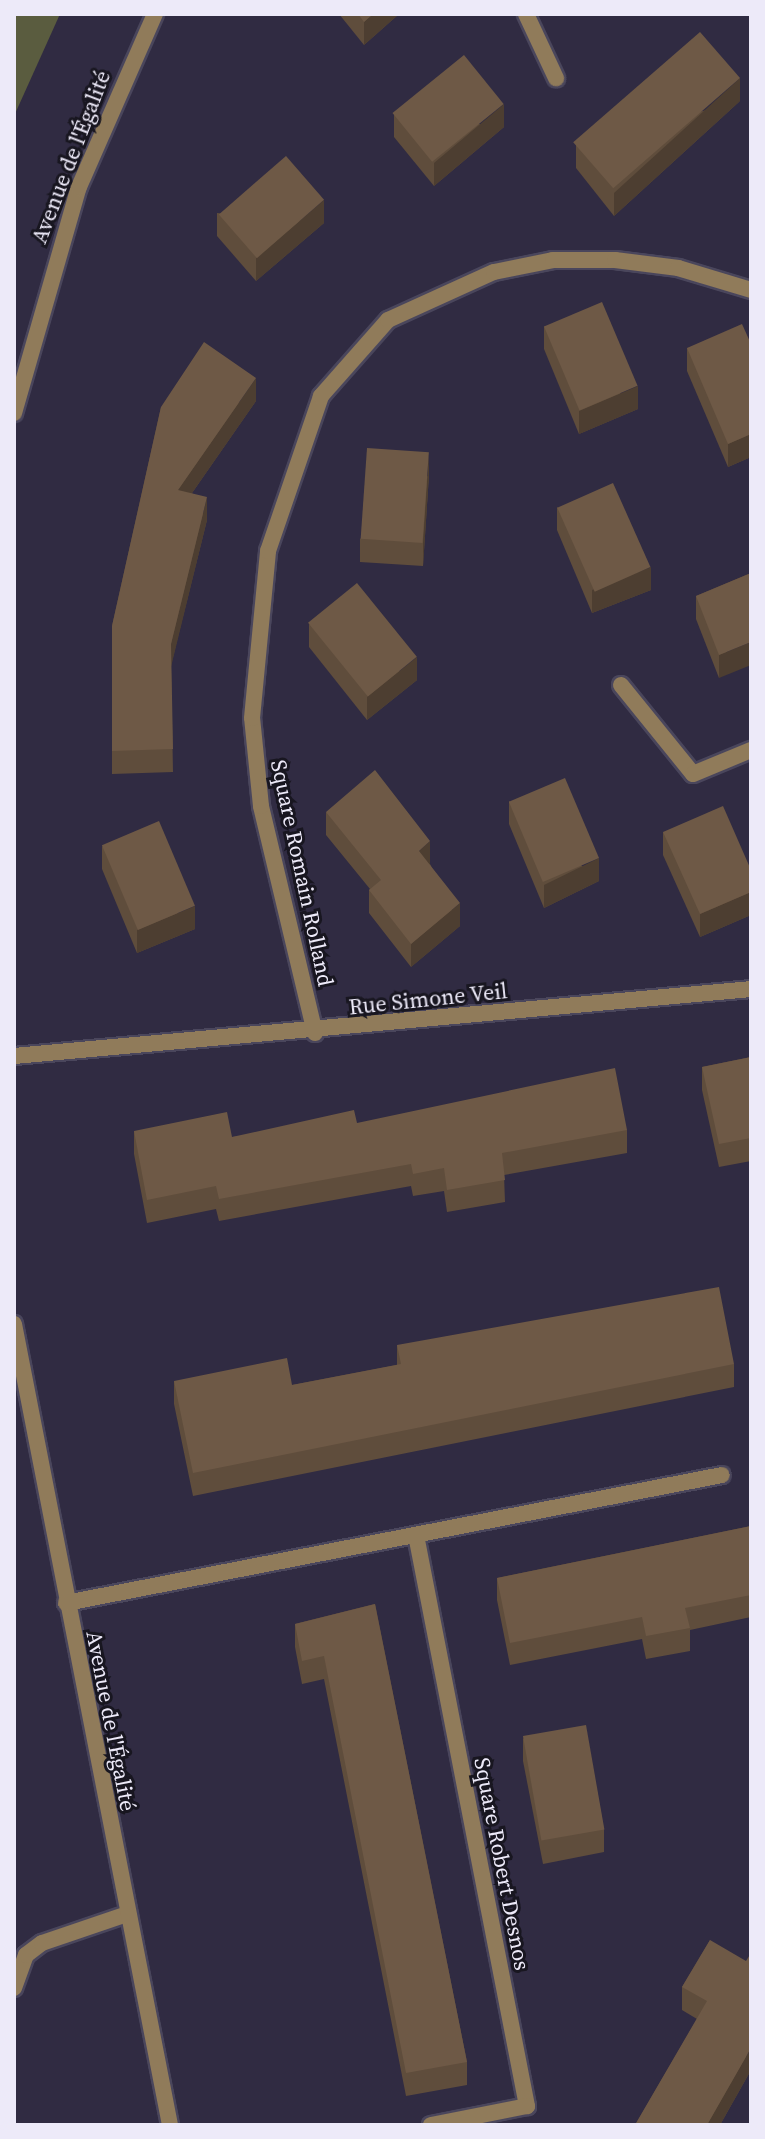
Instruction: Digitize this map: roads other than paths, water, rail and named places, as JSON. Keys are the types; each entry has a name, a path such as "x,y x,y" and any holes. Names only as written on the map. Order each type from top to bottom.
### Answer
{"street":[{"name":"Avenue de l'Égalité","path":"14,413 79,187 155,14"},
{"path":"526,14 556,78"},
{"name":"Square Romain Rolland","path":"315,1033 256,777 252,696 268,551 321,396 388,320 494,272 553,260 615,260 678,268 751,290"},
{"path":"621,685 693,774 751,750"},
{"name":"Rue Simone Veil","path":"14,1056 315,1033 751,989"},
{"name":"Avenue de l'Égalité","path":"14,1324 170,2125"},
{"path":"66,1603 722,1475"},
{"name":"Square Robert Desnos","path":"416,1535 527,2106 431,2125"},
{"path":"14,1988 26,1955 42,1943 127,1914"}]}
